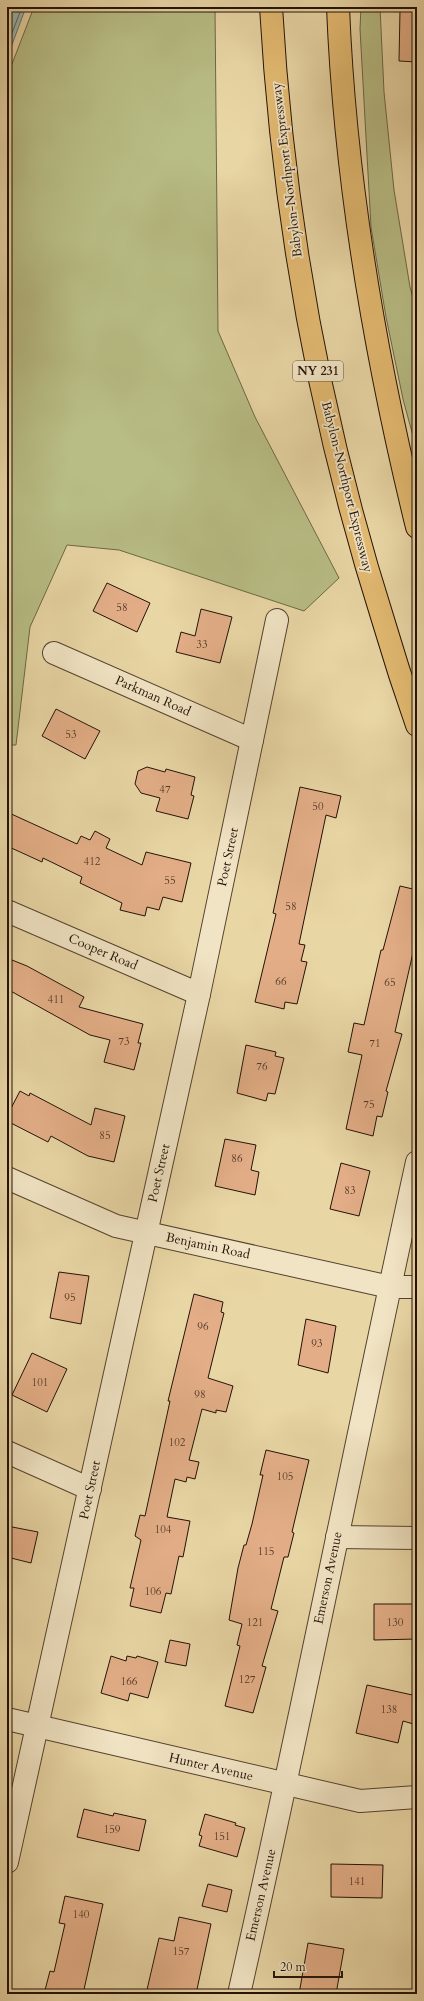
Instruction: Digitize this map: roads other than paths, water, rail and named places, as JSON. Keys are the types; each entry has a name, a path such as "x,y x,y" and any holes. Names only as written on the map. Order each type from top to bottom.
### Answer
{"main road":[{"name":"Babylon-Northport Expressway","path":"271,7 277,97 288,199 313,349 340,471 357,533 417,724"},
{"path":"338,7 343,96 366,284 388,401 417,527"}],"street":[{"name":"Poet Street","path":"7,1862 199,994 277,620"},
{"name":"Parkman Road","path":"54,653 252,740"},
{"name":"Cooper Road","path":"7,911 199,994"},
{"name":"Emerson Avenue","path":"239,1994 286,1785 417,1162"},
{"name":"Benjamin Road","path":"7,1178 116,1226 390,1286 417,1287"},
{"path":"7,1452 90,1489"},
{"path":"337,1537 417,1538"},
{"name":"Hunter Avenue","path":"7,1719 360,1801 417,1797"}],"water":[{"path":"7,7 26,7 7,58"}]}
